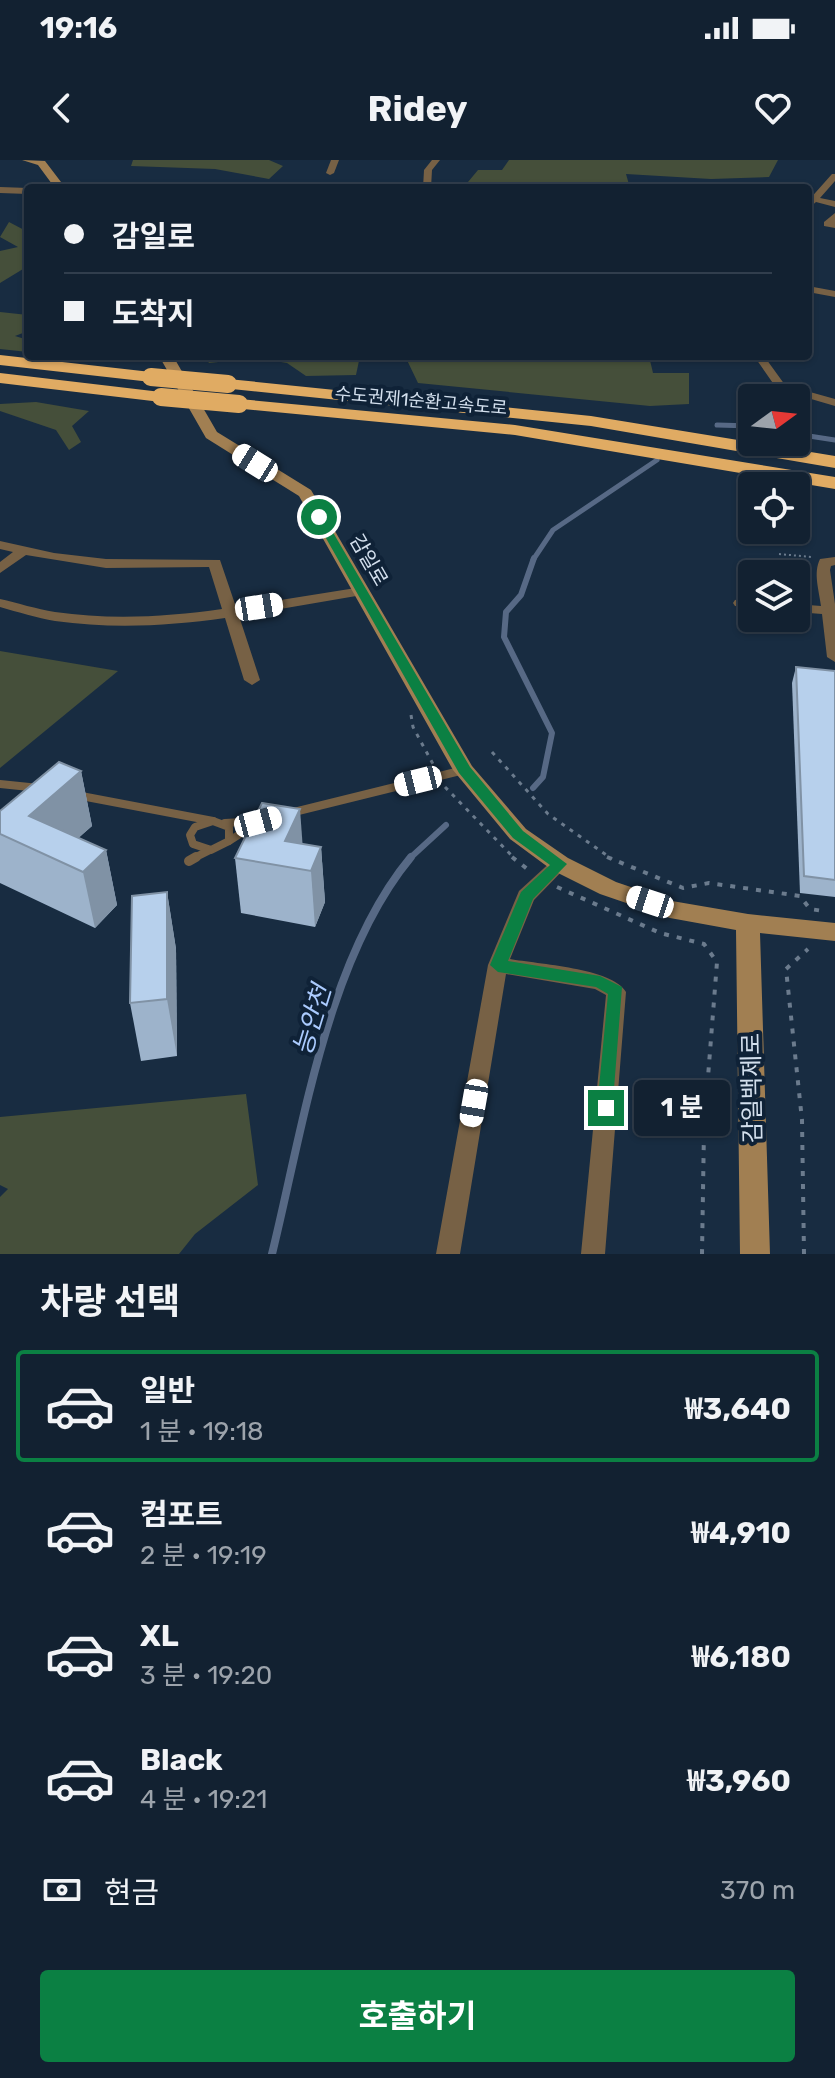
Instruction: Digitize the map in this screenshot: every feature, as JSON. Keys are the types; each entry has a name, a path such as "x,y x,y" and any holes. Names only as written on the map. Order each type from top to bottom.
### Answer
{"highway":[{"name":"수도권제1순환고속도로","path":"0,360 591,421 835,462"},
{"name":"수도권제1순환고속도로","path":"0,378 577,439 835,483"}],"street":[{"path":"27,160 45,162 60,184"},
{"path":"330,173 335,160"},
{"path":"427,184 428,170 436,160"},
{"path":"835,176 814,199 835,204"},
{"path":"0,190 24,192"},
{"path":"0,199 24,192"},
{"path":"835,216 827,224 835,225"},
{"path":"812,290 835,294"},
{"name":"감일로","path":"168,360 211,435 305,493 464,770 509,825 560,864 608,888 670,909 748,923 810,919 835,932"},
{"path":"762,360 781,387 835,403"},
{"path":"0,545 84,563 142,567 215,563 252,680"},
{"path":"0,569 23,551"},
{"path":"828,559 823,570 835,657"},
{"path":"0,603 55,616 137,621 362,591"},
{"path":"810,609 831,611"},
{"path":"448,1254 498,965 526,896 560,864"},
{"name":"감일백제로","path":"748,923 755,1254"},
{"path":"498,965 600,982 616,992 593,1254"}],"lane":[{"path":"281,816 464,770"},
{"path":"0,784 48,790"},
{"path":"63,793 225,823 269,819"},
{"path":"183,815 193,830"},
{"path":"213,821 193,830 189,861 258,822"},
{"path":"225,823 232,831 229,841"},
{"path":"193,844 211,850"}],"path":[{"path":"779,554 828,559"},
{"path":"492,752 548,814 606,857 683,888 709,883 800,896 810,919 808,949 786,969 802,1120 804,1254"},
{"path":"810,919 835,912"}],"green space":[{"path":"133,160 269,160 283,166 269,179 215,169 131,166"},
{"path":"509,160 778,160 769,177 711,179 626,174 629,184 466,184 478,170 502,170"},
{"path":"9,222 24,230 24,268 0,283 0,251 18,247 0,237"},
{"path":"0,312 24,315 24,333 15,336 24,339 24,352 0,349"},
{"path":"207,360 237,360 209,363"},
{"path":"268,360 359,360 356,375 306,376 287,363"},
{"path":"407,360 650,360 653,373 689,373 689,404 650,406 418,383"},
{"path":"36,402 89,411 72,426 81,442 69,450 56,430 0,411 0,404"},
{"path":"0,651 118,671 0,768"},
{"path":"246,1094 258,1185 195,1234 179,1254 0,1254 0,1197 8,1189 0,1185 0,1117"}],"building":[{"path":"796,667 835,671 835,880 804,876"},
{"path":"59,762 81,771 29,816 106,850 83,872 0,834 0,811"},
{"path":"262,803 300,809 285,841 321,847 311,871 235,858"},
{"path":"167,892 167,999 130,1003 132,896"}],"waterway":[{"name":"능안천","path":"717,425 738,426"},
{"name":"능안천","path":"810,436 835,440"},
{"name":"능안천","path":"534,559 553,530 657,460"},
{"name":"능안천","path":"533,788 543,777 552,733 504,637 506,612 521,595 534,559"},
{"name":"능안천","path":"411,857 446,825"},
{"name":"능안천","path":"272,1254 307,1100 338,994 358,944 382,898 411,857"}],"route":[{"path":"319,517 464,770 518,834 560,864 526,896 498,965 600,982 616,992 606,1108"}]}
